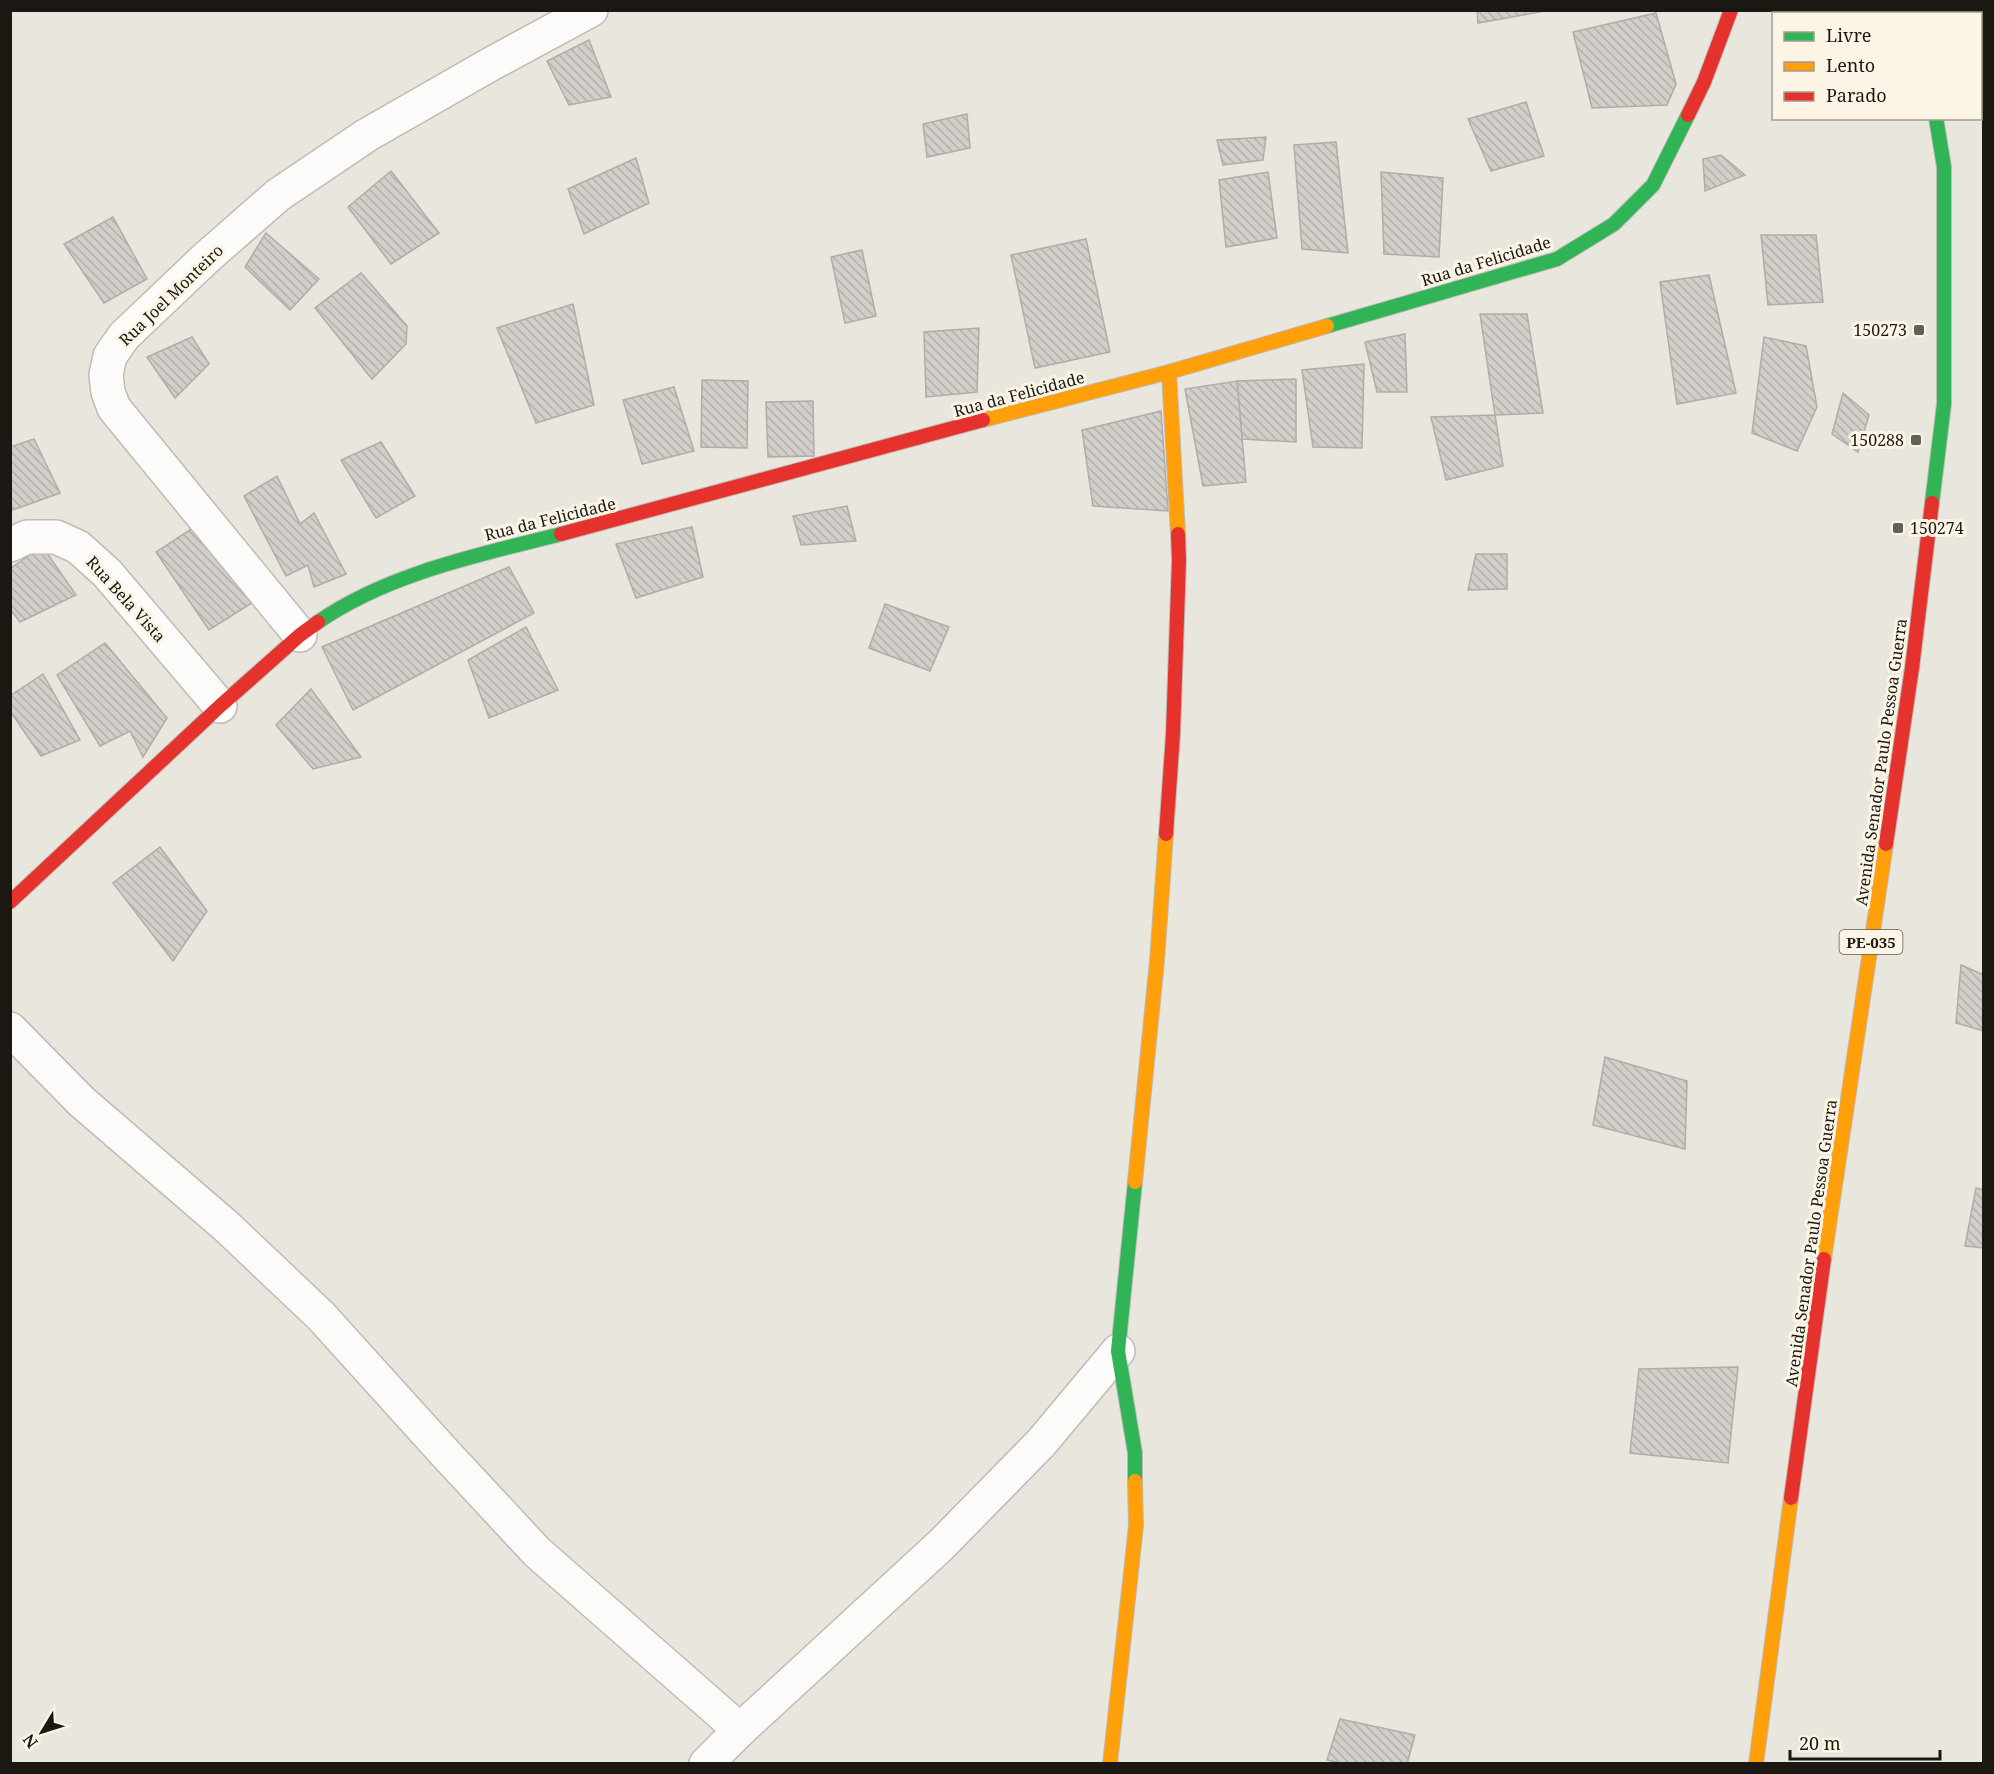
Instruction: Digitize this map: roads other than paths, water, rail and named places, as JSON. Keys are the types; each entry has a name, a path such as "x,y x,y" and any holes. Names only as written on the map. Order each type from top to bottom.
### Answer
{"street":[{"name":"Rua Joel Monteiro","path":"300,635 114,408 108,392 106,375 110,356 124,336 206,258 279,195 367,135 591,10"},
{"name":"Rua da Felicidade","path":"10,902 220,706 300,635 336,610 388,586 439,565 1169,372 1557,259 1614,224 1653,185 1704,82 1731,10"},
{"name":"Avenida Senador Paulo Pessoa Guerra","path":"1756,1764 1768,1658 1825,1256 1912,668 1944,404 1944,167 1936,120"},
{"path":"1110,1764 1136,1526 1135,1453 1118,1351 1157,961 1173,734 1179,560 1169,372"},
{"name":"Rua Bela Vista","path":"10,545 27,537 56,537 78,547 107,573 220,706"},
{"path":"10,1029 82,1102 226,1226 321,1316 537,1551 740,1730"},
{"path":"706,1764 941,1545 1041,1443 1118,1351"}],"place":[{"name":"150273","path":"1919,330"},
{"name":"150288","path":"1916,440"},
{"name":"150274","path":"1898,528"}]}
